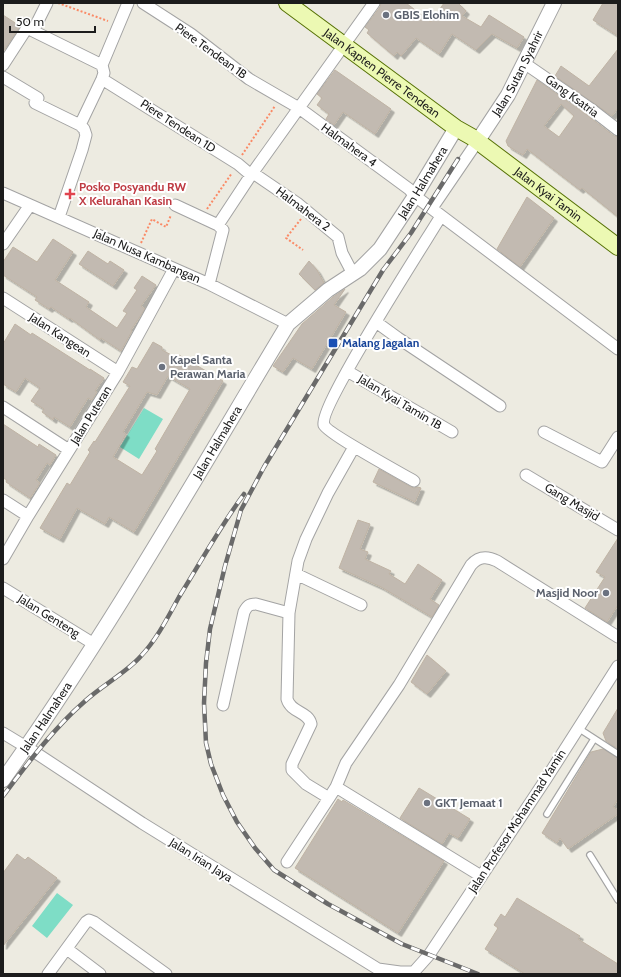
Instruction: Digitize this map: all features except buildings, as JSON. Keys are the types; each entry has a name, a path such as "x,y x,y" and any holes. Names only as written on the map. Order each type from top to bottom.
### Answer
{"main road":[{"name":"Jalan Kapten Pierre Tendean","path":"287,3 477,142"},
{"name":"Jalan Kyai Tamin","path":"477,142 618,247"}],"street":[{"path":"33,32 48,3"},
{"path":"80,125 102,79 104,73 102,65 128,3"},
{"name":"Piere Tendean 1B","path":"143,3 191,34 249,79 280,98"},
{"path":"218,225 298,108 337,57 374,3"},
{"name":"Jalan Sutan Syahrir","path":"477,142 508,95 554,3"},
{"path":"3,65 27,28 102,65"},
{"name":"Gang Ksatria","path":"524,63 591,109 618,130"},
{"path":"3,77 38,98 35,103 80,125 84,129 86,135 82,150 59,217"},
{"name":"Piere Tendean 1D","path":"102,79 252,174"},
{"name":"Halmahera 4","path":"280,98 298,108 409,189 415,196 441,216 618,349"},
{"name":"Jalan Halmahera","path":"3,780 94,644 288,324 328,290 353,274 380,249 415,196 456,128"},
{"path":"432,208 477,142"},
{"name":"Halmahera 2","path":"252,174 315,217 338,237 342,253 353,274"},
{"name":"Jalan Nusa Kambangan","path":"3,193 209,284 288,324"},
{"path":"3,244 30,205"},
{"path":"175,205 222,228 223,232 209,284"},
{"path":"414,481 354,447 326,428 324,421 327,411 348,371 376,322 441,216"},
{"name":"Jalan Puteran","path":"3,559 28,516 118,372 174,268"},
{"name":"Jalan Kangean","path":"3,298 118,372"},
{"path":"376,322 500,406"},
{"name":"Jalan Kyai Tamin 1B","path":"348,371 452,432"},
{"path":"3,407 70,450"},
{"path":"544,432 602,462 618,437"},
{"path":"329,798 306,784 292,770 292,764 311,724 307,716 293,709 288,704 287,699 290,612 298,561 306,539 328,493 354,447"},
{"name":"Gang Masjid","path":"526,475 618,530"},
{"path":"3,500 28,516"},
{"path":"286,862 336,787 346,764 399,685 471,565 477,559 486,557 497,561 618,637"},
{"path":"296,574 361,605"},
{"name":"Jalan Genteng","path":"3,588 94,644"},
{"path":"223,705 244,612 247,606 256,604 290,612"},
{"name":"Jalan Profesor Mohammad Yamin","path":"414,973 428,955 481,876 618,666"},
{"name":"Jalan Irian Jaya","path":"3,733 142,823 379,972 414,973"},
{"path":"336,787 481,876"},
{"path":"48,974 86,922 92,921 166,974"},
{"path":"67,949 100,974"}],"lane":[{"path":"578,728 618,754"},
{"path":"547,814 594,739"},
{"path":"590,855 618,900"}],"path":[{"path":"57,3 119,25"},
{"path":"137,252 152,219 166,227 175,205"},
{"path":"303,250 286,238 301,219 309,224 315,217"}],"green space":[{"path":"144,408 163,419 139,459 120,447"},
{"path":"57,893 73,905 47,938 32,926"}],"railway":[{"path":"458,159 411,233 383,270 264,467 241,510 225,566 210,629 206,663 204,703 206,743 211,764 223,795 237,822 255,848 274,870 328,904 402,944 478,974"},
{"path":"3,796 41,747 62,723 91,696 135,662 147,649 162,628 218,532 244,494"}],"place":[{"name":"GBIS Elohim","path":"386,15"},
{"name":"Posko Posyandu RW X Kelurahan Kasin","path":"70,194"},
{"name":"Malang Jagalan","path":"333,343"},
{"name":"Kapel Santa Perawan Maria","path":"162,367"},
{"name":"Masjid Noor","path":"606,593"},
{"name":"GKT Jemaat 1","path":"427,803"}]}
